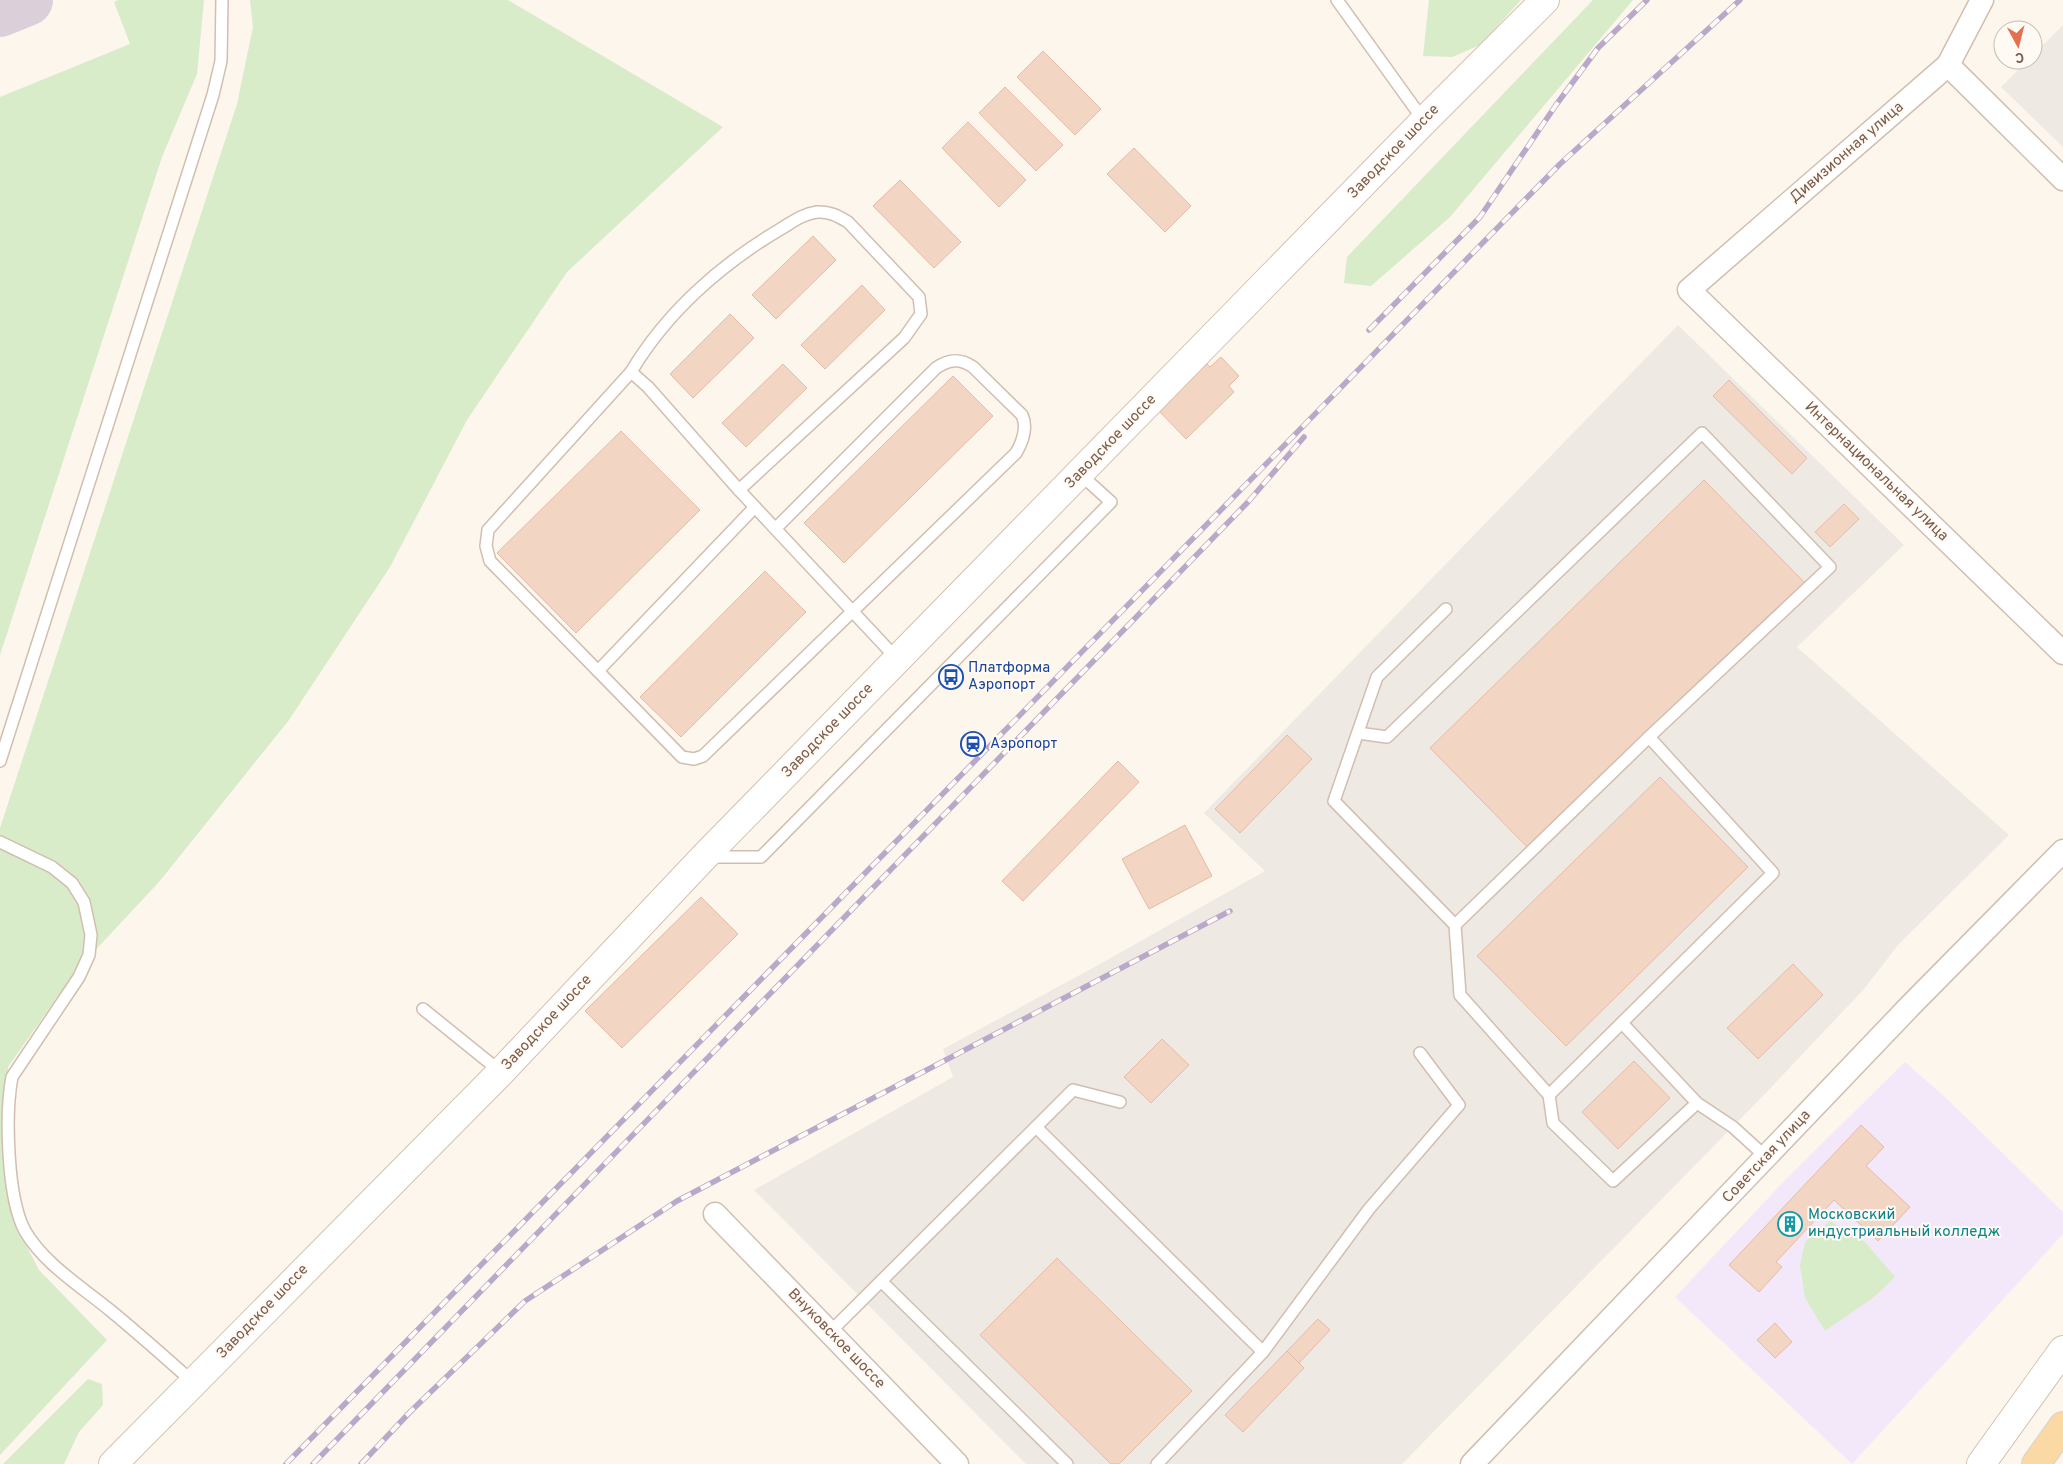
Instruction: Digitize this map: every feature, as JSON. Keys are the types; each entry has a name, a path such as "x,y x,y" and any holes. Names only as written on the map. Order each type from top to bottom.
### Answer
{"main road":[{"path":"2036,1464 2063,1426"}],"street":[{"name":"Заводское шоссе","path":"112,1464 501,1072 704,857 1424,120 1545,0"},
{"name":"Дивизионная улица","path":"1689,290 1948,65 1982,0"},
{"path":"1948,65 2063,178"},
{"name":"Интернациональная улица","path":"1689,290 2063,653"},
{"name":"Советская улица","path":"1472,1464 1911,1005 2063,851"},
{"name":"Внуковское шоссе","path":"715,1214 957,1464"},
{"path":"1981,1464 2063,1350"}],"lane":[{"path":"0,761 213,95 220,61 222,0"},
{"path":"1338,0 1424,120"},
{"path":"739,490 904,338 922,314 919,297 848,222 837,215 826,212 805,215 760,242 714,276 667,321 642,353 631,372 488,530 487,554 490,561 682,757 694,759 703,756 1016,452 1022,443 1026,423 1022,415 973,367 965,362 946,361 936,368 776,528"},
{"path":"631,372 648,387 739,490 898,660"},
{"path":"1358,733 1387,737 1702,433 1830,567 1649,737 1455,925"},
{"path":"704,857 761,858 1112,502 1080,474"},
{"path":"598,670 755,507"},
{"path":"1446,609 1377,677 1334,800 1455,925 1460,995 1549,1095 1553,1123 1613,1181 1697,1103"},
{"path":"1549,1095 1773,873 1649,737"},
{"path":"0,842 52,867 72,883 84,902 91,935 89,955 79,978 12,1077 9,1096 8,1132 14,1188 25,1230 39,1250 62,1271 194,1383"},
{"path":"423,1009 501,1072"},
{"path":"1622,1023 1697,1103 1733,1127 1766,1157"},
{"path":"1157,1464 1263,1352 1368,1209 1459,1105 1420,1053"},
{"path":"830,1332 1073,1090 1120,1102"},
{"path":"1036,1127 1263,1352"},
{"path":"881,1281 1067,1464"}],"shaded area":[{"path":"2063,25 2063,147 2001,87 2018,70 2043,70 2043,45"},
{"path":"1678,325 1904,545 1797,647 2009,835 1898,945 1864,989 1761,1098 1402,1464 1026,1464 754,1190 953,1077 943,1049 1091,969 1265,871 1204,813"},
{"path":"1905,1062 1947,1099 2063,1212 2063,1234 1852,1464 1675,1297 1788,1177"}],"green space":[{"path":"118,0 204,0 197,74 162,157 0,655 0,97 130,44 114,2"},
{"path":"250,0 508,0 723,127 567,272 467,420 390,567 289,720 159,882 74,973 8,1067 7,1161 21,1235 39,1270 107,1340 0,1455 0,828 237,104 253,27"},
{"path":"1429,0 1521,0 1480,45 1452,57 1423,56"},
{"path":"1593,0 1633,0 1450,217 1371,286 1344,283 1347,257"},
{"path":"1830,1221 1865,1242 1895,1277 1874,1297 1825,1331 1805,1298 1800,1265 1805,1242"},
{"path":"88,1379 102,1384 103,1405 79,1432 64,1464 3,1464"}],"building":[{"path":"1043,51 1101,109 1075,135 1017,77"},
{"path":"1005,87 1063,145 1036,171 979,113"},
{"path":"968,122 1026,180 999,207 942,148"},
{"path":"1134,148 1191,206 1165,232 1107,174"},
{"path":"900,180 961,242 934,268 873,206"},
{"path":"813,236 836,260 776,319 752,295"},
{"path":"862,285 885,310 825,369 801,345"},
{"path":"730,314 754,338 693,398 670,374"},
{"path":"1221,357 1239,376 1229,386 1234,392 1186,439 1158,410 1206,363 1210,367"},
{"path":"783,364 807,388 746,447 722,423"},
{"path":"953,376 993,416 844,563 804,523"},
{"path":"1729,380 1807,458 1792,474 1713,396"},
{"path":"621,431 700,510 576,633 497,553"},
{"path":"1704,480 1805,583 1531,851 1430,748"},
{"path":"1844,504 1859,519 1830,547 1815,532"},
{"path":"765,571 806,612 681,737 640,697"},
{"path":"1287,735 1312,759 1240,833 1215,809"},
{"path":"1118,761 1139,782 1023,901 1002,881"},
{"path":"1660,777 1748,867 1566,1046 1477,956"},
{"path":"1185,825 1212,876 1149,909 1122,859"},
{"path":"701,897 738,934 622,1048 585,1011"},
{"path":"1793,964 1823,995 1758,1059 1727,1028"},
{"path":"1162,1039 1189,1065 1151,1103 1124,1077"},
{"path":"1634,1061 1670,1098 1618,1149 1582,1112"},
{"name":"Московский индустриальный колледж","path":"1861,1125 1884,1147 1866,1166 1910,1207 1878,1241 1834,1200 1776,1262 1782,1267 1759,1292 1729,1265"},
{"path":"1057,1258 1192,1391 1119,1464 1111,1464 980,1335"},
{"path":"1318,1319 1330,1330 1299,1363 1287,1351"},
{"path":"1775,1323 1792,1342 1775,1358 1757,1340"},
{"path":"1287,1351 1304,1368 1243,1432 1225,1415"}],"taxiway":[{"path":"0,11 27,0"}],"railway":[{"path":"1369,330 1480,217 1556,105 1598,48 1647,0"},
{"path":"286,1464 1560,164 1740,0"},
{"path":"313,1464 1248,502 1304,437"},
{"path":"361,1464 411,1411 525,1301 677,1201 1230,911"}],"place":[{"name":"Платформа Аэропорт","path":"951,677"},
{"name":"Аэропорт","path":"973,744"},
{"name":"Московский индустриальный колледж","path":"1790,1224"}]}
